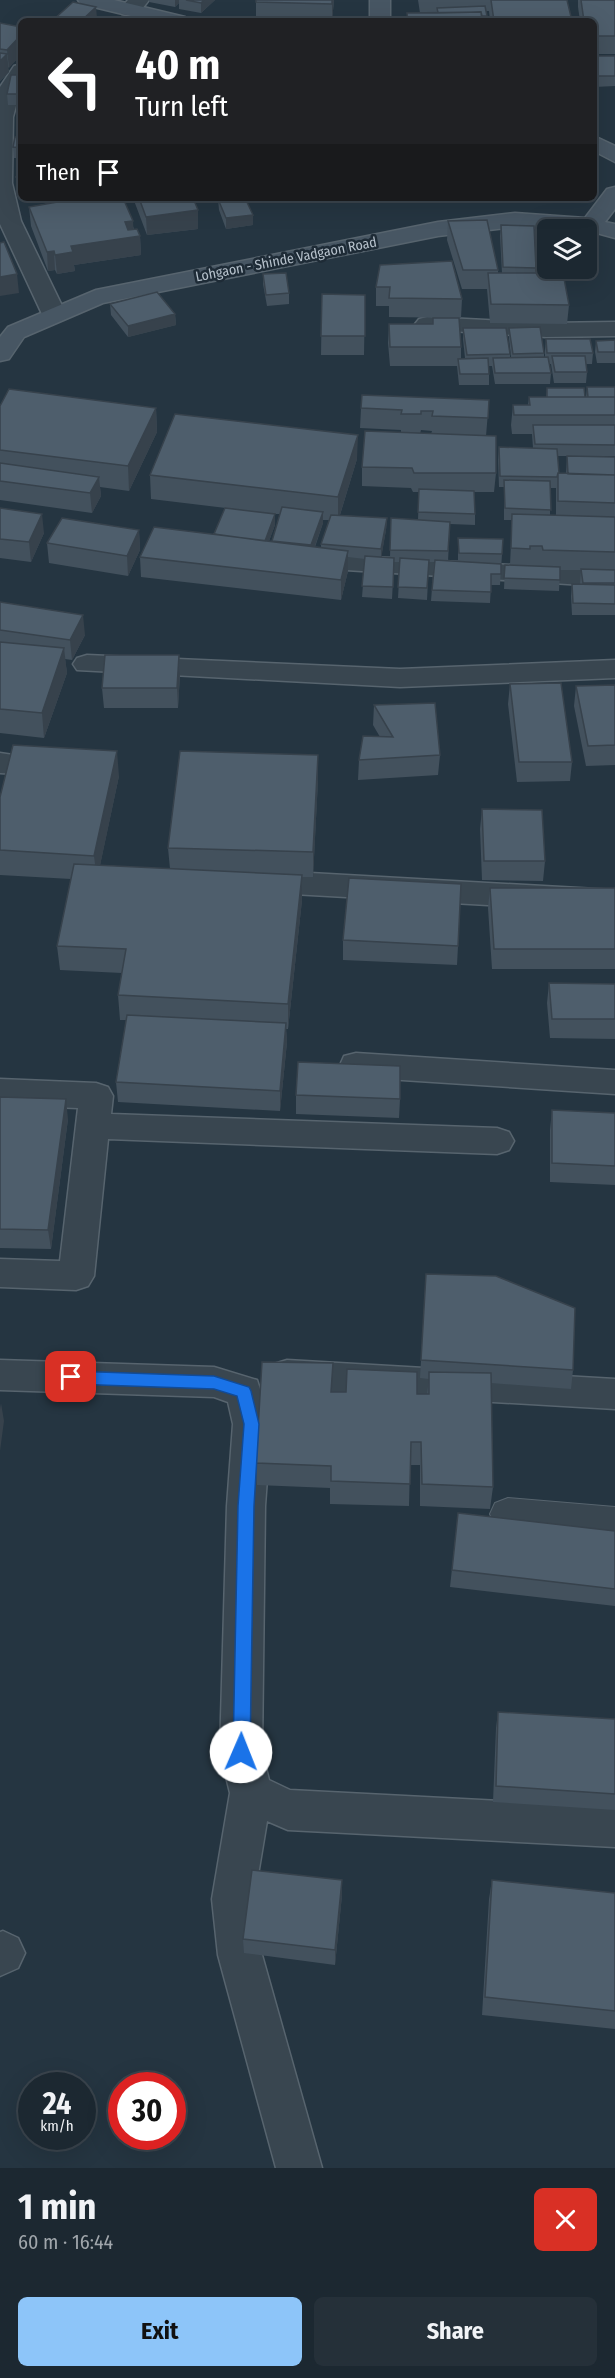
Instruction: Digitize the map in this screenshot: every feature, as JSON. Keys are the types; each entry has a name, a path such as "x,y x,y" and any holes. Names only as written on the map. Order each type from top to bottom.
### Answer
{"street":[{"path":"69,14 86,0 134,5 170,18"},
{"path":"380,0 380,18"},
{"path":"18,74 11,85 2,117 1,183 10,221 54,314"},
{"path":"597,143 615,155"},
{"path":"596,219 615,194"},
{"name":"Lohgaon - Shinde Vadgaon Road","path":"0,354 8,331 96,297 438,228 515,220 537,221"},
{"name":"Lohgaon - Shinde Vadgaon Road","path":"597,226 615,231"},
{"path":"427,324 546,330 615,329"},
{"path":"323,562 615,579"},
{"path":"87,664 400,678 615,669"},
{"path":"226,879 615,901"},
{"path":"341,1064 615,1082"},
{"path":"0,1092 96,1096 76,1276 0,1273"},
{"path":"93,1126 497,1141"},
{"path":"224,1386 275,1374 615,1394"},
{"path":"0,1375 214,1382 244,1391 252,1424 246,1506 241,1752 251,1793 233,1899 240,1955 299,2168"},
{"path":"251,1793 288,1810 615,1827"}],"lane":[{"path":"508,1514 615,1522"}],"building":[{"path":"186,0 204,0 201,3"},
{"path":"256,0 332,0 332,4 256,2"},
{"path":"491,0 567,0 571,18 494,18"},
{"path":"581,0 615,0 615,36 597,36 597,18 584,18"},
{"path":"73,2 96,7 84,18 55,18"},
{"path":"485,6 487,16 482,16 481,12 438,13 437,8"},
{"path":"481,12 482,18 408,18 407,13"},
{"path":"0,23 18,26 18,38 7,50 0,49"},
{"path":"0,53 7,54 0,61"},
{"path":"597,56 615,56 615,76 597,76"},
{"path":"11,75 18,75 18,94 7,94"},
{"path":"15,137 18,137 18,148 13,147"},
{"path":"63,201 124,201 133,221 125,222 128,230 137,229 140,236 71,246 73,252 55,255 54,251 47,252 29,207"},
{"path":"140,201 194,201 198,210 146,217"},
{"path":"219,201 246,201 253,215 226,218"},
{"path":"487,220 498,270 463,270 448,221"},
{"path":"501,225 534,226 536,268 503,267"},
{"path":"4,242 17,274 0,277 0,243"},
{"path":"452,261 462,299 389,298 390,287 376,287 380,265"},
{"path":"286,273 289,293 266,295 263,274"},
{"path":"488,273 537,273 537,279 564,279 569,305 491,304"},
{"path":"157,292 175,314 128,326 110,304"},
{"path":"322,294 365,295 365,336 321,336"},
{"path":"433,318 459,318 461,347 390,347 389,324 433,324"},
{"path":"540,327 544,353 513,354 509,328"},
{"path":"463,328 506,328 510,354 467,355"},
{"path":"546,339 590,339 593,353 547,353"},
{"path":"615,340 615,352 598,352 596,341"},
{"path":"552,356 585,356 587,372 555,372"},
{"path":"548,357 551,373 495,373 493,358"},
{"path":"488,358 489,374 460,374 458,359"},
{"path":"587,387 615,387 615,397 588,397"},
{"path":"547,388 584,388 585,397 547,397"},
{"path":"9,389 156,408 128,466 0,450 0,406"},
{"path":"362,395 489,400 488,418 432,416 433,411 421,411 421,414 401,414 402,410 361,408"},
{"path":"529,397 615,397 615,415 514,415 513,405 530,405"},
{"path":"175,414 358,435 338,497 150,475"},
{"path":"533,425 615,425 615,445 535,444"},
{"path":"365,431 496,436 496,473 414,473 412,468 362,467"},
{"path":"499,447 557,449 559,473 557,477 500,476"},
{"path":"567,456 615,457 615,475 568,474"},
{"path":"0,463 99,477 90,493 0,481"},
{"path":"558,473 615,475 615,503 558,501"},
{"path":"504,480 550,481 551,510 505,508"},
{"path":"419,489 474,491 475,514 418,512"},
{"path":"282,507 323,512 311,545 272,541"},
{"path":"0,508 42,514 29,542 0,539"},
{"path":"225,508 275,514 265,541 214,534"},
{"path":"512,514 615,517 615,552 543,550 542,546 530,546 530,549 511,548"},
{"path":"331,515 387,518 381,549 321,544"},
{"path":"62,518 139,530 127,556 47,543"},
{"path":"391,518 450,522 448,551 390,550"},
{"path":"154,527 348,551 341,580 140,557"},
{"path":"458,538 503,539 502,554 459,553"},
{"path":"365,556 394,558 393,587 362,586"},
{"path":"400,558 429,560 427,588 398,587"},
{"path":"435,560 501,564 501,574 491,574 491,592 432,590"},
{"path":"505,565 560,567 560,580 504,578"},
{"path":"581,569 615,570 615,583 583,583"},
{"path":"572,584 615,585 615,604 573,603"},
{"path":"0,602 83,615 70,640 0,630"},
{"path":"0,642 64,648 42,713 0,709"},
{"path":"105,655 179,655 177,688 102,688"},
{"path":"561,683 572,762 519,762 510,684"},
{"path":"615,685 615,745 588,746 576,686"},
{"path":"435,703 440,755 359,760 363,736 393,737 374,705"},
{"path":"13,745 117,751 94,856 0,850 0,797"},
{"path":"180,751 318,755 313,852 168,848"},
{"path":"482,809 542,810 545,861 484,861"},
{"path":"74,864 302,875 288,1004 118,995 126,949 57,946"},
{"path":"349,878 461,884 458,946 343,940"},
{"path":"490,888 615,888 615,949 494,949"},
{"path":"549,983 615,984 615,1019 552,1019"},
{"path":"127,1015 286,1023 280,1091 116,1082"},
{"path":"298,1062 400,1066 400,1099 296,1095"},
{"path":"0,1097 66,1099 48,1230 0,1229"},
{"path":"552,1110 615,1113 615,1166 552,1163"},
{"path":"426,1274 496,1276 575,1308 573,1370 421,1360"},
{"path":"262,1362 333,1363 331,1392 346,1392 347,1369 417,1372 417,1394 429,1394 429,1372 491,1373 493,1487 422,1484 421,1442 411,1442 410,1484 331,1481 331,1466 256,1463"},
{"path":"458,1513 615,1531 615,1589 452,1570"},
{"path":"498,1712 615,1719 615,1794 496,1786"},
{"path":"252,1870 342,1880 335,1950 243,1939"},
{"path":"492,1880 615,1893 615,2011 485,1997"}],"route":[{"path":"71,1377 214,1382 244,1391 252,1424 246,1506 241,1752"}]}
